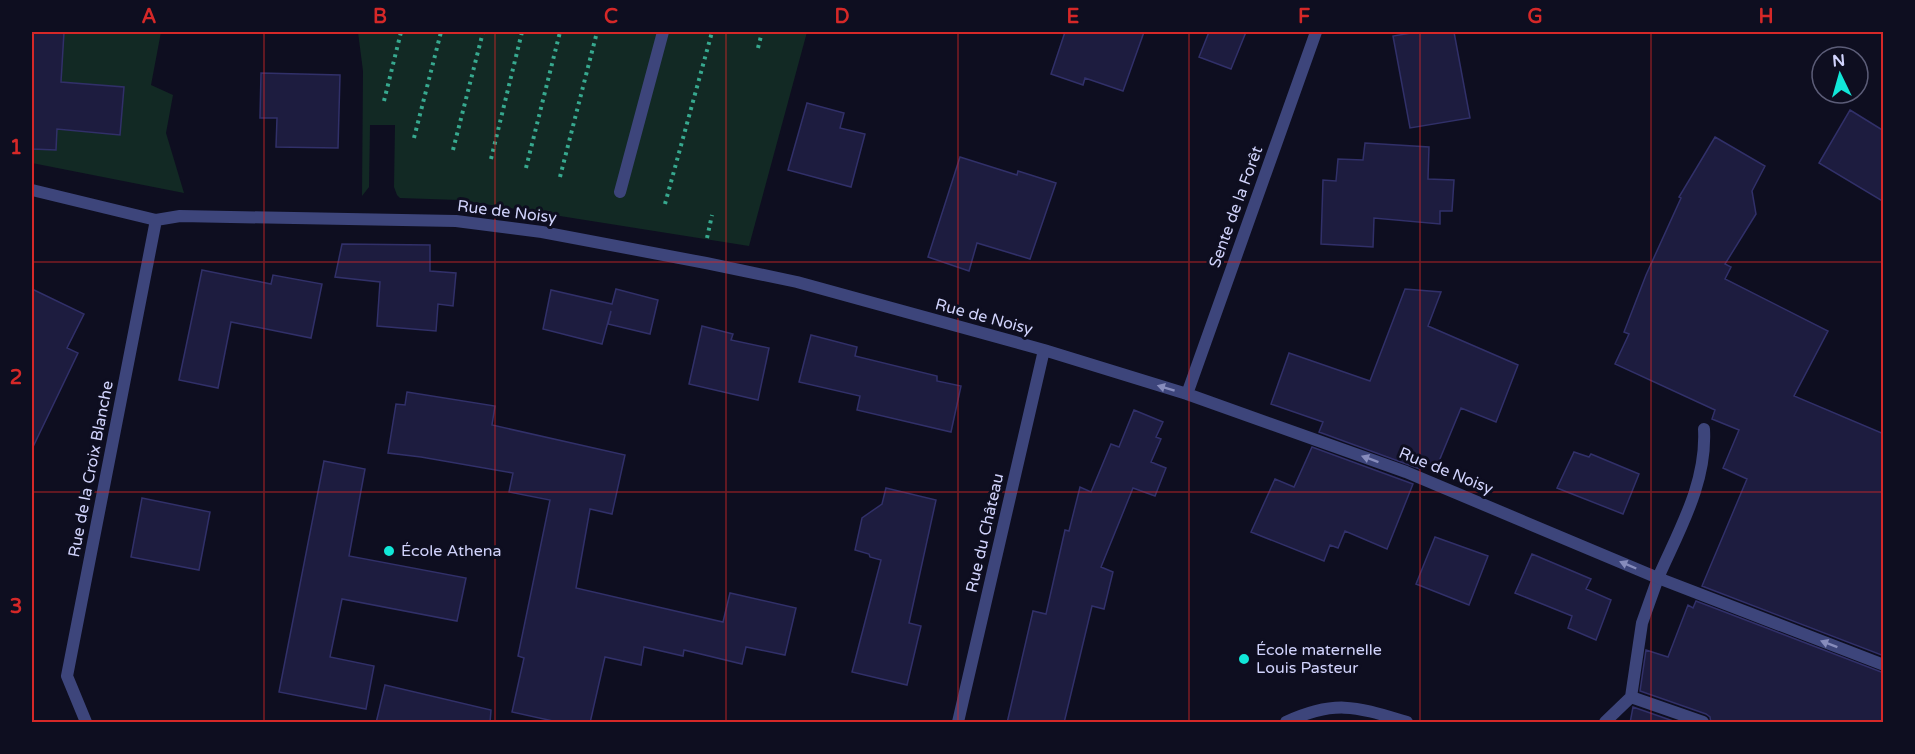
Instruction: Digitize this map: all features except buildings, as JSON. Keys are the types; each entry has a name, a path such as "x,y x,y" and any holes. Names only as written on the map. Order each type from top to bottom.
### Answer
{"street":[{"path":"620,192 663,32"},
{"name":"Sente de la Forêt","path":"1187,394 1316,32"},
{"name":"Rue de Noisy","path":"32,189 156,220 180,216 456,221 542,231 797,282 1044,350 1187,394 1406,472 1658,578 1884,665"},
{"name":"Rue de la Croix Blanche","path":"86,723 67,676 156,220"},
{"name":"Rue du Château","path":"958,723 1044,350"},
{"path":"1605,723 1631,698 1642,623 1658,578 1698,488 1705,446 1704,429"},
{"path":"1631,698 1703,723"},
{"path":"1286,723 1326,708 1362,708 1407,723"}],"path":[{"path":"384,101 401,32"},
{"path":"414,138 441,32"},
{"path":"453,150 483,32"},
{"path":"491,159 522,32"},
{"path":"526,168 561,32"},
{"path":"560,177 597,32"},
{"path":"665,204 712,32"},
{"path":"758,48 762,32"}],"green space":[{"path":"32,32 161,32 151,85 173,95 166,133 184,193 32,163"},
{"path":"358,32 807,32 749,246 459,200 400,198 394,187 395,125 370,125 369,187 362,196 363,71"}],"place":[{"name":"École Athena","path":"389,551"},
{"name":"École maternelle Louis Pasteur","path":"1244,659"}]}
